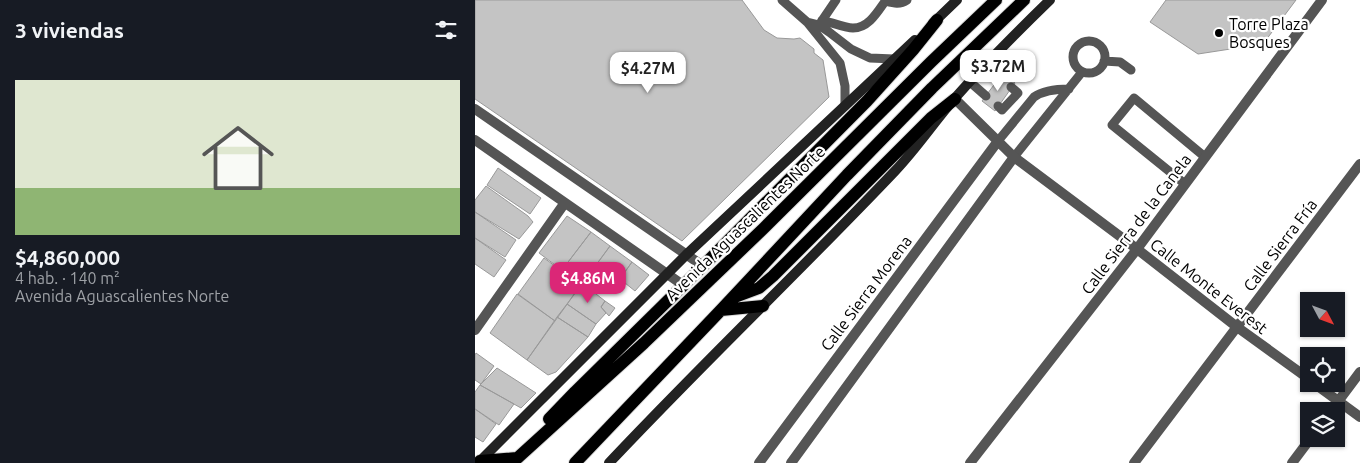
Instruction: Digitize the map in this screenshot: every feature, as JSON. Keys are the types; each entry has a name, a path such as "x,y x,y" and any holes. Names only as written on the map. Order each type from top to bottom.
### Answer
{"main road":[{"name":"Avenida Aguascalientes Norte","path":"515,461 637,350 757,235 996,0"},
{"path":"575,463 733,298 847,175 932,88 1023,0"},
{"path":"530,446 561,406 887,80 937,20"},
{"path":"733,298 759,288 773,276 931,118 955,99"},
{"path":"721,310 763,306"},
{"path":"479,462 515,461"}],"street":[{"name":"Avenida Aguascalientes Norte","path":"479,462 686,255 957,0"},
{"path":"609,463 909,157 985,65 1050,0"},
{"name":"Calle Sierra de la Canela","path":"970,463 1137,249 1322,0"},
{"name":"Calle Monte Everest","path":"955,99 1014,157 1237,327 1300,372"},
{"path":"475,108 703,266"},
{"path":"475,140 564,204 683,285"},
{"name":"Calle Sierra Morena","path":"759,463 998,141"},
{"path":"791,463 1014,157"},
{"name":"Calle Sierra Fría","path":"1134,463 1360,164"},
{"path":"475,330 564,204"},
{"path":"1339,401 1360,372"},
{"path":"1326,392 1360,417"},
{"path":"1292,463 1305,447"}],"lane":[{"path":"782,0 807,22 829,32 851,49 870,58 895,59"},
{"path":"818,26 836,0"},
{"path":"818,26 854,28 865,24 873,18 885,1 896,4 907,0"},
{"path":"818,26 840,63 845,86 845,106"},
{"path":"1088,40 1098,43 1104,52 1104,62 1101,68 1096,72 1082,72 1077,68 1072,59 1074,49 1081,42 1088,40"},
{"path":"1104,62 1120,62 1131,70"},
{"path":"985,65 1000,77"},
{"path":"1014,157 1082,72"},
{"path":"970,82 986,96"},
{"path":"998,106 1003,110 1018,93 1011,87"},
{"path":"998,141 1034,97 1051,91 1069,89"},
{"path":"1185,184 1112,125 1134,98 1205,157"}],"building":[{"path":"475,0 742,0 764,30 777,38 800,38 814,49 814,53 823,60 829,97 682,241 475,99"},
{"name":"Torre Plaza Bosques","path":"1166,0 1296,0 1263,44 1198,54 1150,22"},
{"path":"1002,74 1015,83 995,111 982,101"},
{"path":"498,168 541,198 530,214 487,185"},
{"path":"486,186 528,216 533,222 519,239 475,212 475,200"},
{"path":"475,212 516,240 505,257 475,238"},
{"path":"567,216 591,232 562,270 539,253"},
{"path":"591,232 610,246 581,285 562,270"},
{"path":"475,238 506,260 494,277 475,264"},
{"path":"610,246 632,262 611,291 589,275"},
{"path":"544,258 581,285 555,321 518,294"},
{"path":"632,262 649,275 635,291 620,279"},
{"path":"582,283 605,301 601,307 606,313 596,324 567,304"},
{"path":"517,294 555,321 527,360 490,333"},
{"path":"605,301 615,308 609,316 601,307"},
{"path":"567,304 596,324 588,337 557,317"},
{"path":"557,317 588,337 556,372 548,375 527,360"},
{"path":"476,353 494,366 481,384 475,380"},
{"path":"497,368 536,393 521,408 480,385"},
{"path":"480,385 514,404 499,425 475,409 475,392"},
{"path":"475,409 496,424 483,442 475,437"}],"place":[{"name":"Torre Plaza Bosques","path":"1219,33"}]}
